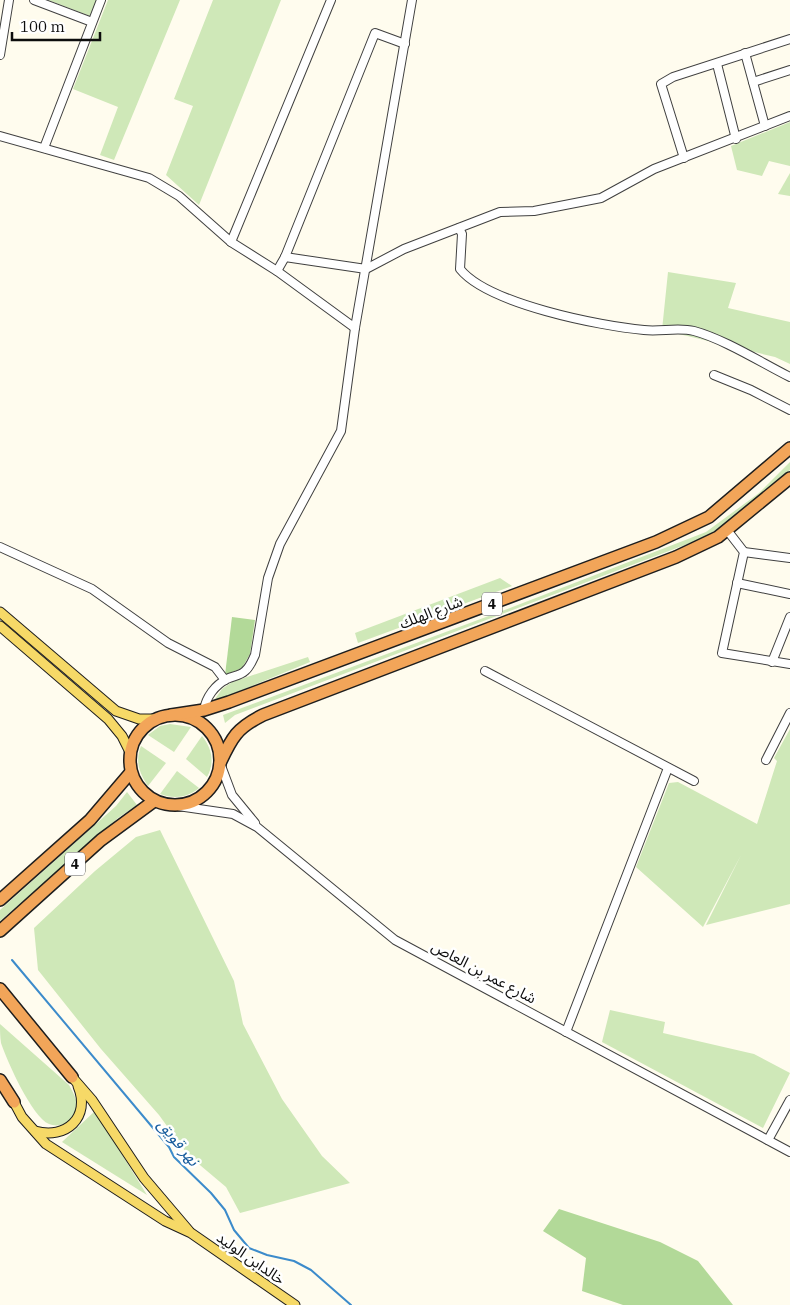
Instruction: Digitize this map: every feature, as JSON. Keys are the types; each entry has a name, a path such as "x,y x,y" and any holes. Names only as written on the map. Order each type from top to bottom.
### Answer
{"highway":[{"name":"شارع الهلك","path":"171,715 204,710 403,638 656,542 709,517 790,448"},
{"name":"4","path":"220,763 236,732 245,724 263,714 676,557 718,537 790,478"},
{"path":"171,715 187,716 206,728 218,747 220,763 218,776 212,788 202,797 191,803 178,806 154,801 137,786 131,772 130,752 139,732 156,719 171,715"},
{"path":"0,900 90,820 131,772"},
{"name":"4","path":"0,931 101,840 124,821 154,801"},
{"path":"0,938 12,921"},
{"path":"0,989 72,1077"},
{"path":"0,1080 14,1102"}],"main road":[{"path":"0,612 116,710 139,719 156,719"},
{"path":"0,626 108,720 122,736 130,752"},
{"path":"33,1130 45,1134 56,1133 67,1129 76,1120 81,1110 82,1098 79,1087 72,1077"},
{"path":"72,1077 92,1100 150,1186 191,1233"},
{"path":"14,1102 33,1130 46,1144 166,1222 191,1233"},
{"name":"خالدابن الوليد","path":"191,1233 295,1305"}],"street":[{"path":"0,55 9,0"},
{"path":"34,0 92,22"},
{"path":"44,148 101,0"},
{"path":"231,242 331,0"},
{"path":"204,710 206,700 225,680 244,673 251,664 255,655 268,578 280,544 341,431 355,328 412,0"},
{"path":"277,271 285,256 375,33 405,44"},
{"path":"684,158 661,84 674,77 790,39"},
{"path":"745,53 765,126"},
{"path":"717,64 736,138"},
{"path":"753,82 790,70"},
{"path":"285,256 366,269 404,249 500,212 534,211 602,198 654,168 790,116"},
{"path":"0,136 149,178 179,196 231,242 277,271 355,328"},
{"path":"459,228 462,234 460,269 491,293 515,302 619,328 656,332 692,331 790,376"},
{"path":"714,375 751,390 790,410"},
{"path":"727,530 744,552 790,558"},
{"path":"0,547 92,589 168,643 215,667 225,680"},
{"path":"744,552 722,654 790,664"},
{"path":"737,583 790,594"},
{"path":"772,662 790,617"},
{"path":"485,671 694,781"},
{"path":"766,760 790,713"},
{"path":"220,763 232,795 258,826"},
{"path":"566,1032 668,768"},
{"name":"شارع عمر بن العاص","path":"178,806 233,814 258,826 395,940 790,1152"},
{"path":"768,1140 790,1100"}],"green space":[{"path":"48,0 97,0 90,16"},
{"path":"108,0 180,0 114,160 100,155 118,107 73,89"},
{"path":"213,0 281,0 199,205 166,175 193,106 174,99"},
{"path":"790,122 790,166 769,161 762,176 737,170 731,146"},
{"path":"790,173 790,196 778,194"},
{"path":"668,272 736,283 728,308 790,322 790,364 775,357 662,330"},
{"path":"790,462 790,470 762,496 706,537 235,715 225,723 223,715 502,611 706,532 759,493"},
{"path":"500,578 512,586 358,643 355,633"},
{"path":"232,617 255,620 250,654 242,668 225,675"},
{"path":"308,657 310,662 213,702 222,689 232,682"},
{"path":"170,724 191,727 174,752 148,735 160,726"},
{"path":"790,729 790,904 706,925 741,855 703,927 636,867 669,783 678,782 757,824 777,761 774,758"},
{"path":"202,736 210,751 212,761 207,777 186,759"},
{"path":"141,746 166,763 148,786 142,776 138,762"},
{"path":"177,771 199,788 190,794 180,797 160,794"},
{"path":"127,792 137,805 118,818 0,921 0,910 116,806"},
{"path":"160,830 234,981 243,1024 282,1099 322,1156 350,1183 240,1213 226,1187 188,1155 159,1115 101,1049 38,970 34,928 95,871 136,837"},
{"path":"610,1010 665,1022 663,1033 754,1054 790,1073 763,1128 602,1042"},
{"path":"0,1024 69,1085 76,1098 77,1106 74,1115 67,1122 58,1125 49,1124 35,1111 14,1075 4,1051 1,1043"},
{"path":"95,1111 147,1195 62,1142"},
{"path":"559,1209 660,1242 698,1261 733,1305 623,1305 582,1291 586,1258 543,1231"}],"waterway":[{"name":"نهر قويق","path":"12,960 169,1147 174,1157 211,1193 225,1210 234,1230 249,1248 267,1255 294,1261 311,1270 351,1305"}]}
